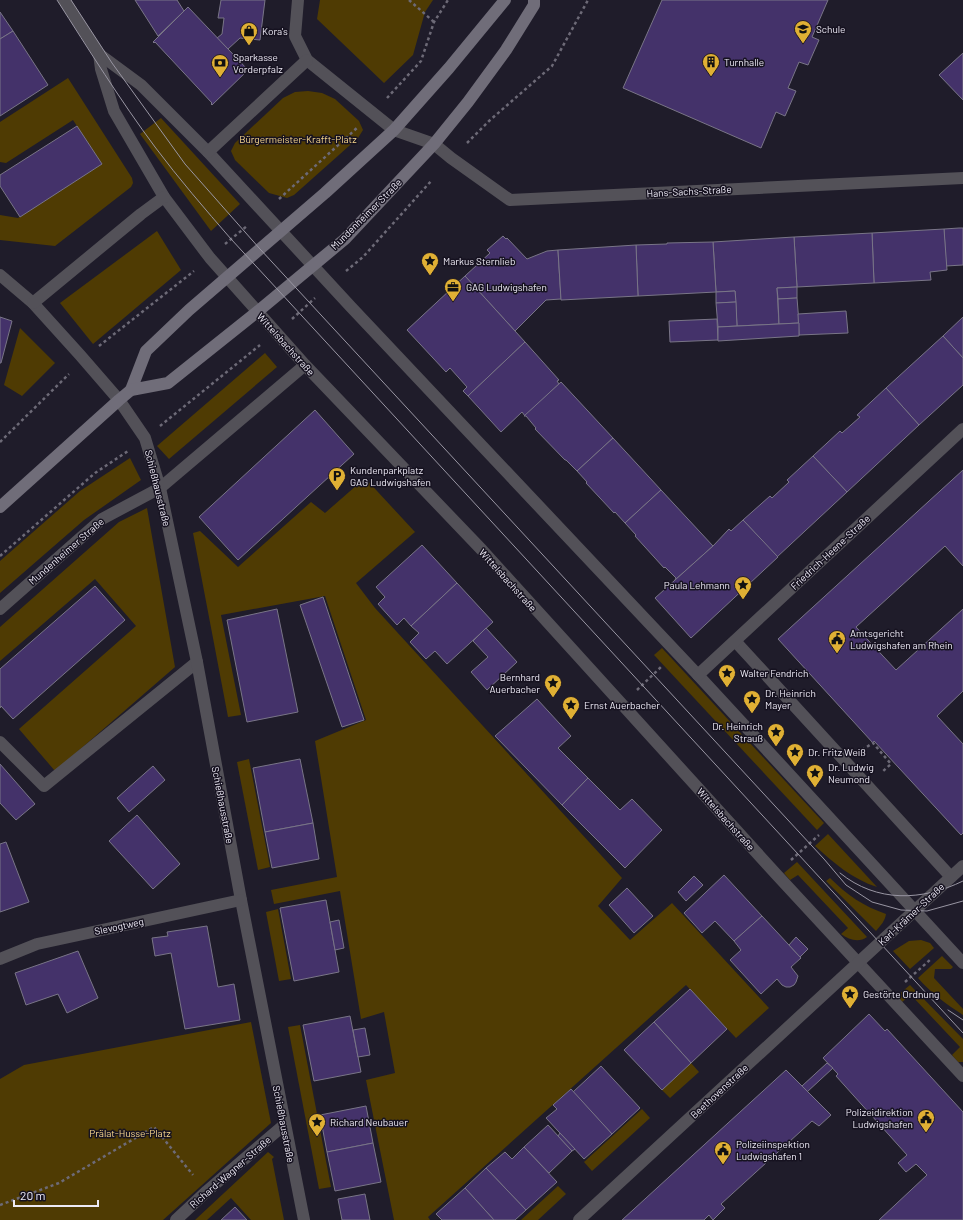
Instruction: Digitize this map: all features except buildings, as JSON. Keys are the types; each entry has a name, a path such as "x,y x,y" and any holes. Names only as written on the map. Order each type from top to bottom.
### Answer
{"street":[{"name":"Wittelsbachstraße","path":"64,0 99,54 141,85 208,152 698,675 963,963"},
{"path":"298,0 295,36 306,60 394,130 434,144"},
{"name":"Mundenheimer Straße","path":"131,390 146,351 189,310 311,205 394,130 450,68 505,0"},
{"name":"Mundenheimer Straße","path":"0,507 131,390 168,383 345,239 434,144 468,102 506,50 534,5 534,0"},
{"name":"Wittelsbachstraße","path":"99,54 101,69 114,111 164,197 210,258 305,365 482,550 776,874 963,1076"},
{"path":"208,152 306,60"},
{"name":"Hans-Sachs-Straße","path":"434,144 510,200 963,178"},
{"path":"33,303 164,197"},
{"path":"0,275 33,303 119,400"},
{"name":"Mundenheimer Straße","path":"0,608 102,519 160,488 305,365"},
{"name":"Schießhausstraße","path":"119,400 145,438 160,488 197,662 284,1125 304,1220"},
{"name":"Friedrich-Heene-Straße","path":"698,675 963,429"},
{"path":"735,641 951,878"},
{"path":"0,742 44,786 197,662"},
{"name":"Karl-Krämer-Straße","path":"858,962 963,866"},
{"name":"Slevogtweg","path":"0,959 37,944 241,900"},
{"name":"Beethovenstraße","path":"579,1220 858,962"},
{"name":"Richard-Wagner-Straße","path":"176,1220 207,1191 284,1125"}],"path":[{"path":"409,0 434,22"},
{"path":"0,442 84,359 210,258 293,187 373,113 421,61 434,22 448,0"},
{"path":"293,187 311,205"},
{"path":"345,239 363,257"},
{"path":"622,705 676,653"},
{"path":"873,743 891,764"},
{"path":"776,874 833,823"},
{"path":"889,996 946,945"},
{"path":"0,1205 59,1183 154,1127 207,1191"}],"green space":[{"path":"320,0 433,0 425,12 413,55 384,83 317,19"},
{"path":"68,78 132,178 133,183 131,187 55,246 0,240 0,215 18,218 102,164 73,120 6,163 0,162 0,122"},
{"name":"Bürgermeister-Krafft-Platz","path":"308,91 322,93 335,99 359,121 363,130 358,138 294,195 287,198 269,193 235,160 231,151 235,143 283,98 295,92"},
{"path":"161,118 240,204 211,231 140,134"},
{"path":"157,231 181,270 93,344 60,303"},
{"path":"20,328 55,363 22,396 4,385"},
{"path":"265,353 277,367 169,459 157,446"},
{"path":"130,458 141,480 84,520 0,593 0,561 80,491"},
{"path":"365,478 415,532 356,583 375,608 622,878 598,906 630,940 672,903 769,1008 736,1038 686,985 428,1217 430,1220 394,1220 366,1080 395,1073 384,1012 361,1019 340,891 274,904 271,890 337,877 315,741 366,720 325,596 221,615 241,715 228,717 193,533 200,531 238,567 311,502 325,513"},
{"path":"147,508 175,667 55,771 19,729 136,626 95,579 0,661 0,627 119,522"},
{"path":"662,648 824,823 817,830 654,655"},
{"path":"249,759 270,867 258,870 237,762"},
{"path":"828,834 877,887 851,875 815,846"},
{"path":"797,862 867,937 861,940 854,940 841,934 848,928 798,875 790,880 784,873"},
{"path":"830,878 856,899 886,914 884,921 876,931 826,881"},
{"path":"278,909 291,979 279,981 266,912"},
{"path":"921,940 930,943 934,948 910,969 893,951 909,941"},
{"path":"942,956 953,967 951,969 935,969 934,978 963,1009 963,1015 928,989 918,978"},
{"path":"910,985 963,1039 963,1062 958,1062 952,1055 960,1047 911,995 902,1002 897,996"},
{"name":"Prälat-Husse-Platz","path":"251,1022 271,1123 163,1220 0,1220 0,1079 24,1065"},
{"path":"300,1025 331,1187 319,1189 288,1027"},
{"path":"691,1063 699,1072 670,1098 662,1090"},
{"path":"642,1109 650,1118 592,1171 584,1162"},
{"path":"268,1152 274,1157 272,1159 284,1220 251,1220 231,1198 207,1220 195,1220"},
{"path":"558,1186 566,1194 538,1220 521,1220"}],"tram line":[{"path":"57,0 142,129 164,159 231,239 963,1033"},
{"path":"71,0 112,63 185,164 260,249 824,859 846,885 872,902 901,910 927,911 963,901"},
{"path":"840,873 854,883 869,890 900,896 932,892 947,888 963,881"},
{"path":"948,1010 963,1020"}],"place":[{"name":"Schule","path":"803,44"},
{"name":"Kora's","path":"249,46"},
{"name":"Turnhalle","path":"711,77"},
{"name":"Sparkasse Vorderpfalz","path":"220,78"},
{"name":"Markus Sternlieb","path":"430,276"},
{"name":"GAG Ludwigshafen","path":"453,302"},
{"name":"Kundenparkplatz GAG Ludwigshafen","path":"337,491"},
{"name":"Paula Lehmann","path":"743,600"},
{"name":"Amtsgericht Ludwigshafen am Rhein","path":"837,654"},
{"name":"Walter Fendrich","path":"727,688"},
{"name":"Bernhard Auerbacher","path":"553,698"},
{"name":"Dr. Heinrich Mayer","path":"752,714"},
{"name":"Ernst Auerbacher","path":"571,720"},
{"name":"Dr. Heinrich Strauß","path":"776,747"},
{"name":"Dr. Fritz Weiß","path":"795,767"},
{"name":"Dr. Ludwig Neumond","path":"815,788"},
{"name":"Gestörte Ordnung","path":"850,1009"},
{"name":"Polizeidirektion Ludwigshafen","path":"926,1133"},
{"name":"Richard Neubauer","path":"317,1137"},
{"name":"Polizeiinspektion Ludwigshafen 1","path":"723,1165"}]}
